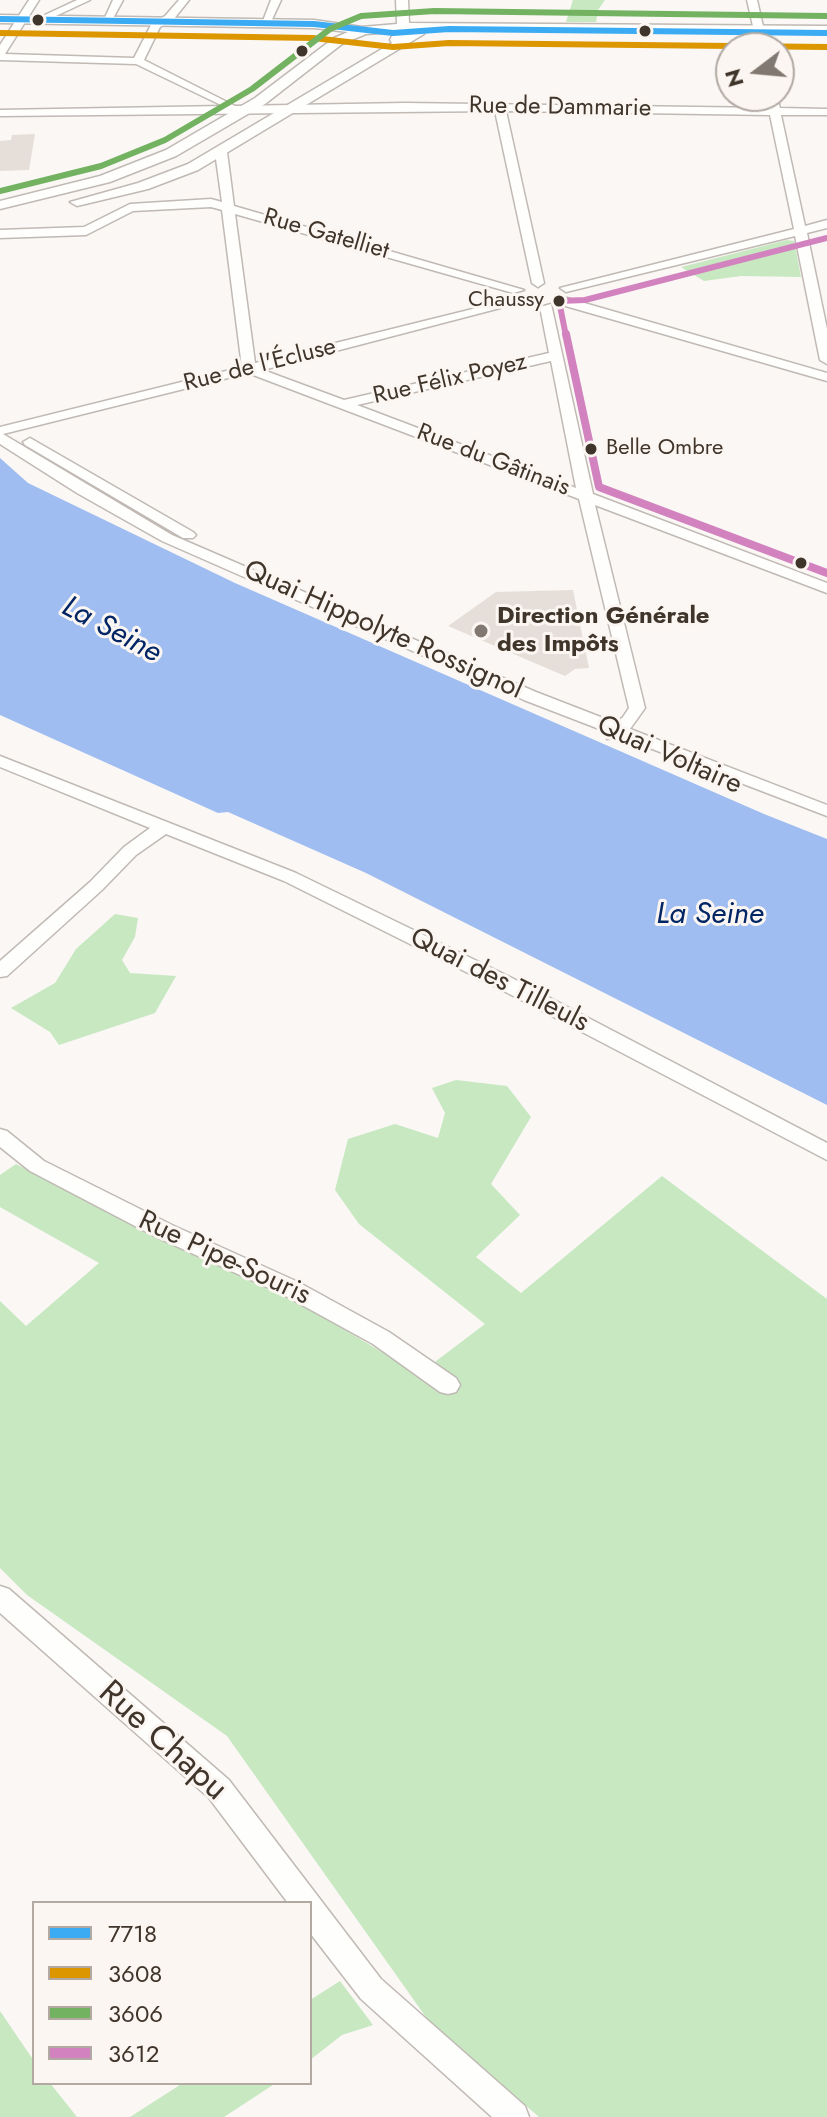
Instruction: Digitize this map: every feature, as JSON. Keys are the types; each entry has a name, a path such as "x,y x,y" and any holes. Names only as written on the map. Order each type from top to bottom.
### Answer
{"main road":[{"path":"390,48 402,25 402,0"},
{"path":"11,19 265,24 342,32 402,25 420,31 759,31"},
{"path":"364,30 434,25 827,32"},
{"path":"130,208 178,174 221,152 420,31"},
{"path":"0,205 120,174 171,153 246,109 342,32"},
{"path":"0,214 94,199 178,174"}],"street":[{"path":"34,0 11,19 0,55 138,61 220,102 246,109"},
{"path":"39,20 85,0"},
{"path":"106,22 118,0"},
{"path":"138,61 156,25 169,18 184,0"},
{"path":"265,24 276,0"},
{"path":"752,0 759,31"},
{"path":"500,107 538,283 566,295 827,377"},
{"name":"Rue de Dammarie","path":"0,115 294,108 715,110"},
{"name":"Rue de Dammarie","path":"795,111 827,112"},
{"path":"776,112 801,232 822,308 827,360"},
{"path":"0,115 201,114 220,124"},
{"path":"221,152 249,369"},
{"name":"Rue Gatelliet","path":"130,208 211,203 519,296 546,307"},
{"path":"0,234 86,231 130,208"},
{"path":"616,732 637,708 546,307 566,295 827,224"},
{"name":"Rue de l'Écluse","path":"3,429 249,369 519,296 538,283"},
{"name":"Rue Félix Poyez","path":"345,404 555,356"},
{"name":"Rue du Gâtinais","path":"249,369 827,588"},
{"name":"Quai Hippolyte Rossignol","path":"3,429 133,520 167,538 232,563 579,715"},
{"name":"Quai Voltaire","path":"579,715 827,823"},
{"name":"Quai Voltaire","path":"616,732 827,811"},
{"name":"Quai des Tilleuls","path":"0,761 290,877 505,983 827,1152"},
{"path":"0,971 96,886 130,851 163,827"},
{"name":"Rue Pipe-Souris","path":"0,1136 37,1166 164,1231 290,1288 381,1338 448,1385"},
{"name":"Rue Chapu","path":"0,1597 219,1789 303,1901"},
{"path":"312,1913 371,1989 514,2117"}],"green space":[{"path":"573,0 605,0 598,10 596,22 566,22"},
{"path":"787,240 794,241 801,277 741,276 704,281 681,267"},
{"path":"115,914 138,918 135,937 122,960 130,973 176,976 155,1013 59,1045 50,1032 11,1008 55,983 76,949"},
{"path":"456,1080 507,1086 531,1117 491,1184 520,1215 476,1257 521,1293 662,1176 827,1299 827,2117 539,2117 428,2020 227,1736 27,1595 0,1568 0,1301 26,1326 99,1263 0,1207 0,1175 16,1164 281,1292 419,1374 485,1324 359,1224 335,1190 348,1139 395,1124 438,1138 445,1113 432,1088"},
{"path":"340,1981 373,2025 342,2035 312,2058 312,1999"},
{"path":"0,2011 32,2058 32,2085 52,2085 77,2117 0,2117"},
{"path":"180,2085 273,2085 224,2117 130,2117"}],"water":[{"name":"La Seine","path":"0,458 28,483 235,583 827,839 827,1105 366,873 228,812 218,813 0,715"}],"building":[{"path":"35,134 29,170 0,171 0,141 11,140 12,135"},
{"name":"Direction Générale des Impôts","path":"573,590 589,668 575,669 565,676 448,626 496,592"}],"transit line":[{"name":"3606","path":"0,191 101,166 165,140 252,89 330,29 361,16 434,11 827,16"},
{"name":"7718","path":"0,19 314,24 393,33 449,29 827,33"},
{"name":"3608","path":"0,33 313,38 393,47 449,43 827,47"},
{"name":"3612","path":"827,238 585,300 559,301 599,487 827,573"}],"place":[{"name":"Chaussy","path":"559,301"},
{"name":"Belle Ombre","path":"591,449"},
{"name":"Direction Générale des Impôts","path":"481,631"}]}
